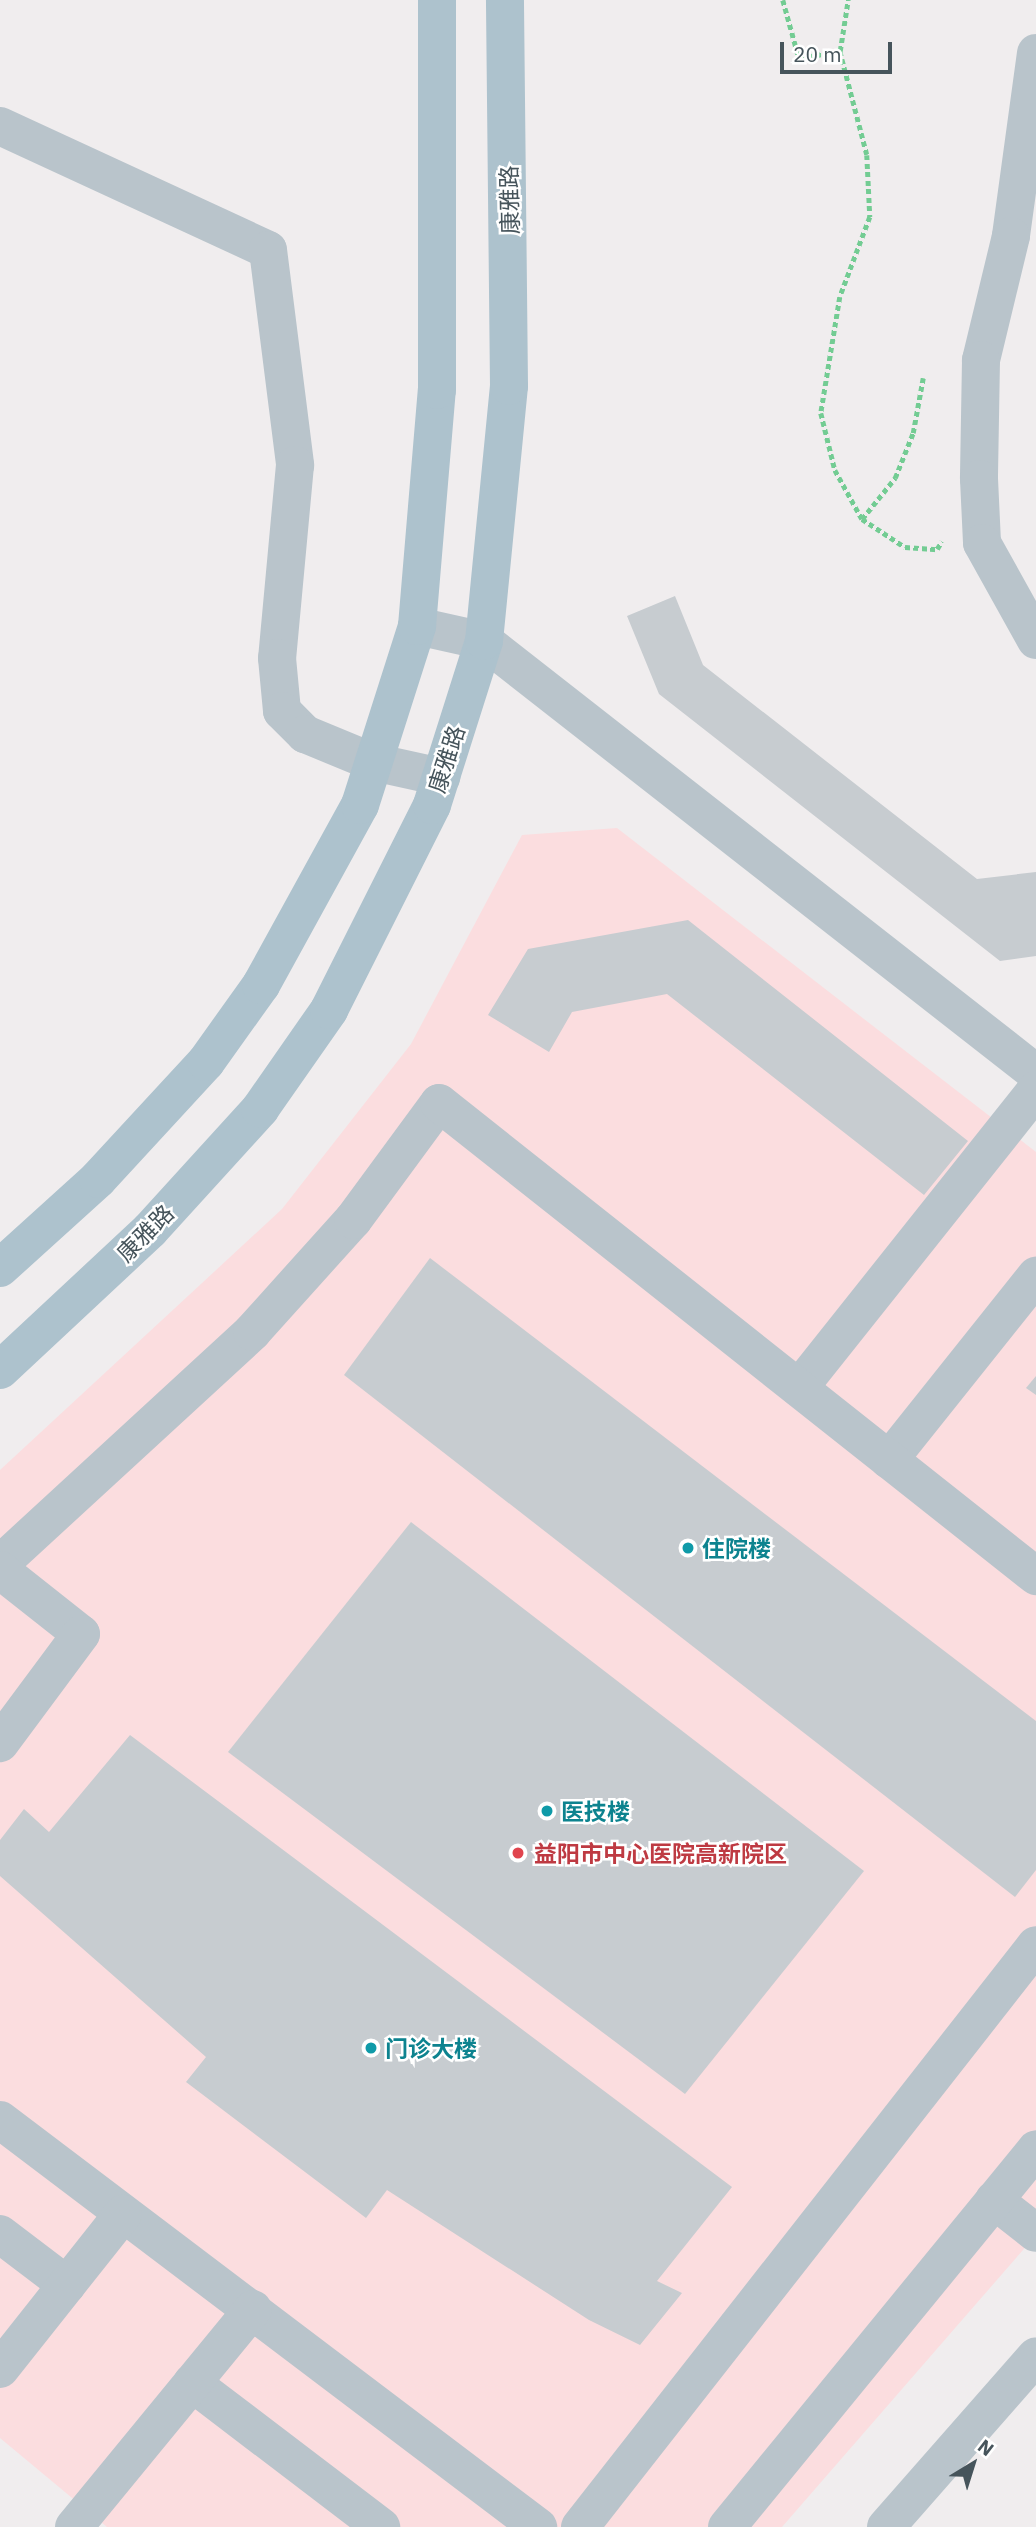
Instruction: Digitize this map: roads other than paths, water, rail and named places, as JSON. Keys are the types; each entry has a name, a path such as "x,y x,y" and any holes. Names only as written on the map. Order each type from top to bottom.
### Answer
{"main road":[{"path":"0,1268 98,1180 206,1062 261,985 360,805 417,626 437,390 438,0"},
{"name":"康雅路","path":"0,1370 150,1230 260,1108 329,1010 441,777 484,641 509,386 505,0"}],"street":[{"path":"1036,53 1011,236 981,360 979,479 982,543 1036,640"},
{"path":"0,126 268,250 295,465 277,658 282,711 305,734 373,762 441,777"},
{"path":"417,626 484,641 1036,1073"},
{"path":"799,1388 1036,1090"},
{"path":"0,1564 252,1332 353,1220 439,1103 1036,1576"},
{"path":"888,1460 1036,1276"},
{"path":"0,1570 81,1634 0,1743"},
{"path":"580,2527 1036,1945"},
{"path":"0,2120 538,2527"},
{"path":"727,2527 1036,2148"},
{"path":"995,2200 1036,2233"},
{"path":"0,2369 122,2214"},
{"path":"0,2234 66,2285"},
{"path":"74,2527 253,2309"},
{"path":"886,2527 1036,2356"},
{"path":"192,2383 380,2527"}],"place":[{"name":"住院楼","path":"688,1548"},
{"name":"医技楼","path":"547,1811"},
{"name":"益阳市中心医院高新院区","path":"518,1853"},
{"name":"门诊大楼","path":"371,2048"}]}
